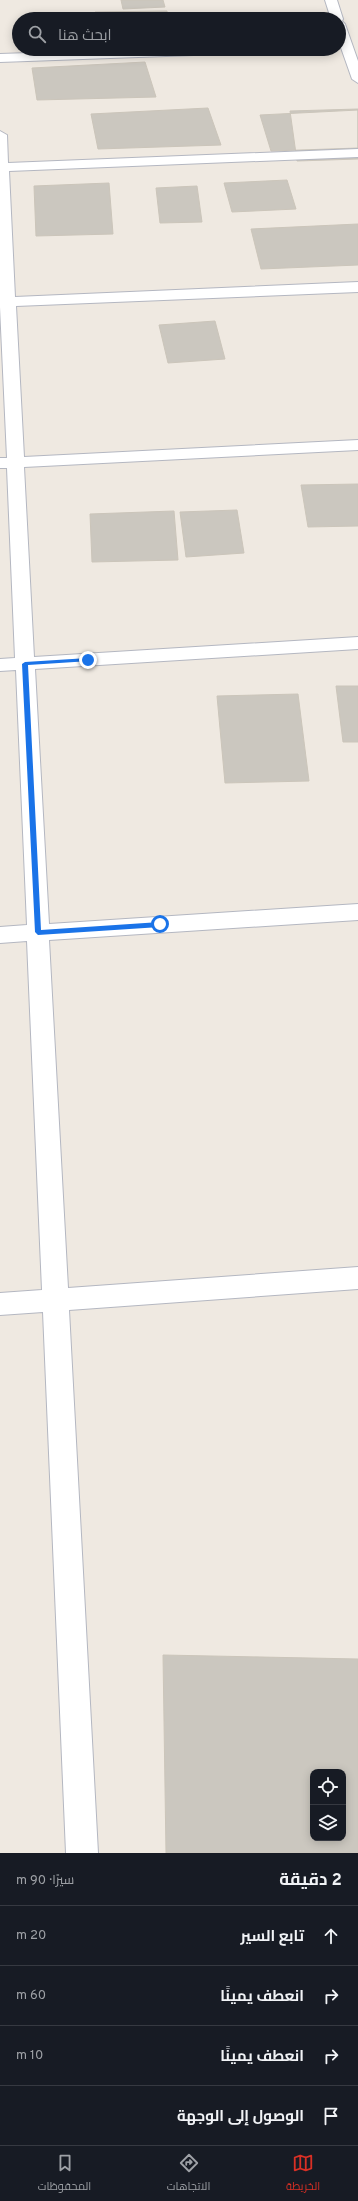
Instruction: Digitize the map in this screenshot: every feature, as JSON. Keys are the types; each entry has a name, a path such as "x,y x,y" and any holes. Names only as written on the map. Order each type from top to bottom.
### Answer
{"street":[{"path":"331,0 335,12"},
{"path":"348,45 358,78"},
{"path":"0,58 55,56"},
{"path":"0,135 8,462 25,664 82,1853"},
{"path":"1,167 358,153"},
{"path":"4,302 358,287"},
{"path":"8,462 358,446"},
{"path":"0,665 358,642"},
{"path":"0,935 358,912"},
{"path":"0,1304 358,1278"}],"building":[{"path":"121,0 163,0 165,7 123,9"},
{"path":"167,11 167,12 95,12"},
{"path":"145,62 156,97 37,100 32,68"},
{"path":"208,108 221,145 98,149 91,114"},
{"path":"358,109 358,159 297,161 290,111"},
{"path":"358,110 358,148 271,151 260,115"},
{"path":"287,180 296,209 232,212 224,183"},
{"path":"109,183 113,234 36,236 34,186"},
{"path":"197,186 202,222 160,223 156,188"},
{"path":"358,224 358,265 261,269 251,229"},
{"path":"215,321 225,359 168,363 159,325"},
{"path":"358,484 358,526 308,527 301,485"},
{"path":"237,510 244,553 186,557 180,512"},
{"path":"174,511 178,560 92,562 90,514"},
{"path":"336,686 358,686 358,742 343,742"},
{"path":"298,694 309,781 225,783 217,696"},
{"path":"163,1655 358,1659 358,1853 166,1853"}],"route":[{"path":"88,660 25,664 38,932 160,924"}]}
